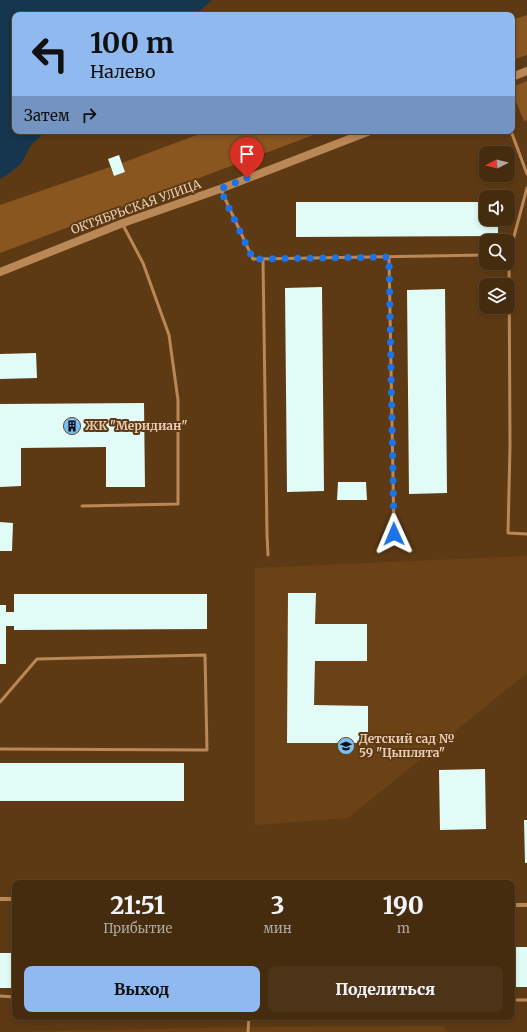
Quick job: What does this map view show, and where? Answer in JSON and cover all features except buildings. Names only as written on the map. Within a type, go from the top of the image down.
[{"type":"main road","points":[[515,76],[527,71]]},
{"type":"main road","name":"ОКТЯБРЬСКАЯ УЛИЦА","points":[[0,272],[123,223],[220,189],[362,134]]},
{"type":"street","points":[[0,899],[12,899]]},
{"type":"street","points":[[515,905],[527,905]]},
{"type":"lane","points":[[513,134],[527,174]]},
{"type":"lane","points":[[515,234],[527,188]]},
{"type":"lane","points":[[220,189],[253,259],[479,255]]},
{"type":"lane","points":[[82,506],[178,504],[178,400],[169,335],[143,263],[123,223]]},
{"type":"lane","points":[[389,257],[394,534]]},
{"type":"lane","points":[[263,259],[266,518],[268,555]]},
{"type":"lane","points":[[509,270],[510,446],[508,533],[527,534]]},
{"type":"lane","points":[[0,702],[37,659],[205,655],[207,750],[0,750]]},
{"type":"lane","points":[[0,996],[12,997]]},
{"type":"lane","points":[[515,1000],[527,1000]]},
{"type":"lane","points":[[248,1032],[249,1020]]},
{"type":"shaded area","points":[[527,15],[527,55],[515,59],[515,19]]},
{"type":"shaded area","points":[[527,81],[527,120],[524,121],[515,99],[515,86]]},
{"type":"shaded area","points":[[199,134],[316,134],[0,253],[0,205],[110,167],[114,176],[125,172],[122,163]]},
{"type":"shaded area","name":"Детский сад № 59 \"Цыплята\"","points":[[527,556],[527,673],[348,818],[255,825],[255,568]]},
{"type":"shaded area","points":[[445,1026],[445,1032],[14,1032],[249,1027]]},
{"type":"water","points":[[0,0],[212,0],[198,12],[12,12],[12,134],[42,134],[31,145],[21,164],[0,179]]},
{"type":"place","name":"ЖК \"Меридиан\"","points":[[72,426]]},
{"type":"place","name":"Детский сад № 59 \"Цыплята\"","points":[[346,746]]},
{"type":"route","points":[[247,178],[220,189],[253,259],[389,257],[394,534]]}]
